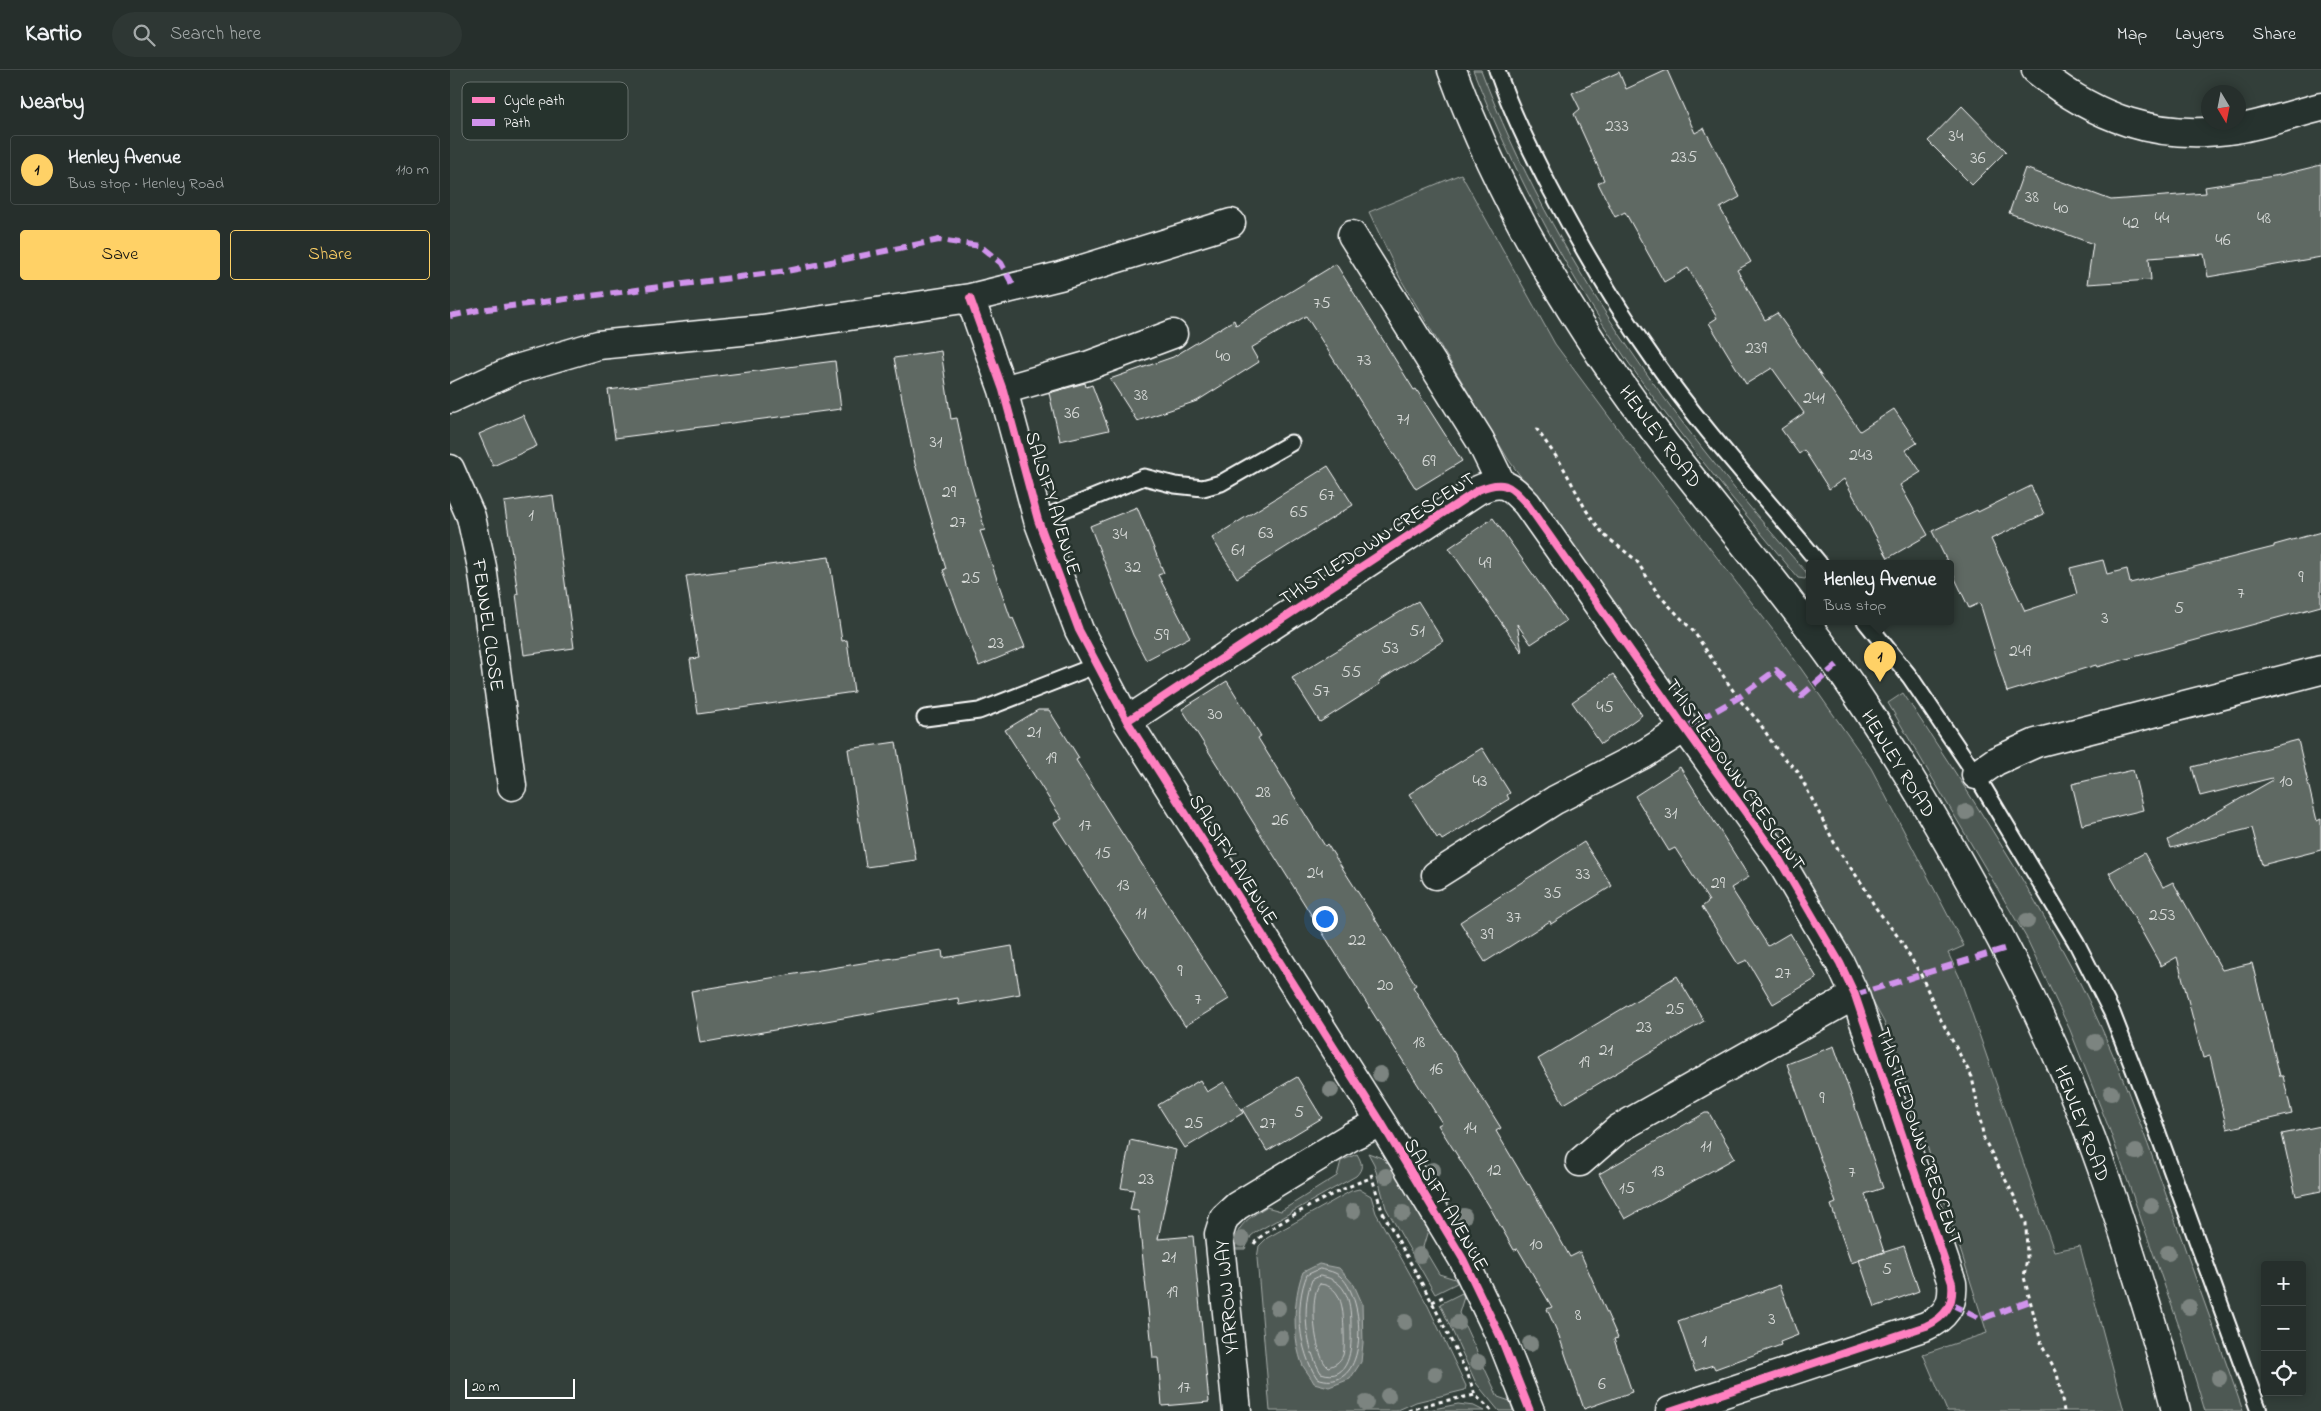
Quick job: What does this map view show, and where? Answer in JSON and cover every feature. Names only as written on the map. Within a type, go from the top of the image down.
[{"type":"street","name":"HENLEY ROAD","points":[[1452,70],[1497,177],[1522,228],[1552,279],[1610,368],[1651,426],[1805,612]]},
{"type":"street","points":[[2036,70],[2061,90],[2099,112],[2144,127],[2191,133],[2238,128],[2321,107]]},
{"type":"street","points":[[450,399],[513,370],[598,345],[762,329],[970,298],[1060,276],[1232,224]]},
{"type":"street","name":"THISTLEDOWN CRESCENT","points":[[1352,235],[1480,440],[1502,483]]},
{"type":"street","name":"SALSIFY AVENUE","points":[[970,298],[1004,390],[1038,520],[1079,630],[1127,721],[1381,1122],[1475,1284],[1501,1338],[1530,1411]]},
{"type":"street","points":[[1004,390],[1087,366],[1173,334]]},
{"type":"street","name":"FENNEL CLOSE","points":[[450,469],[471,517],[482,567],[512,786]]},
{"type":"street","name":"THISTLEDOWN CRESCENT","points":[[1127,721],[1478,490],[1491,484],[1502,483],[1511,487],[1528,504],[1779,858],[1840,963],[1855,995],[1951,1275],[1953,1291],[1951,1304],[1942,1317],[1926,1326],[1670,1411]]},
{"type":"street","name":"HENLEY ROAD","points":[[1813,625],[1937,823],[2024,981],[2091,1138],[2132,1257],[2176,1411]]},
{"type":"street","points":[[1976,775],[1996,761],[2036,743],[2321,670]]},
{"type":"street","name":"THISTLEDOWN CRESCENT","points":[[1436,875],[1555,800],[1644,754],[1685,728]]},
{"type":"street","points":[[1580,1162],[1618,1129],[1855,995]]},
{"type":"street","name":"YARROW WAY","points":[[1237,1411],[1219,1234],[1224,1218],[1237,1206],[1352,1136],[1381,1122]]},
{"type":"lane","points":[[1497,70],[1529,147],[1580,244],[1612,298],[1654,360],[1690,407],[1817,560]]},
{"type":"lane","points":[[1038,520],[1144,477],[1175,485],[1203,488],[1221,483],[1291,443]]},
{"type":"lane","points":[[1868,625],[1910,678],[1976,775],[2076,942],[2112,1014],[2147,1103],[2259,1411]]},
{"type":"lane","points":[[925,718],[979,711],[1097,665]]},
{"type":"path","points":[[1352,1136],[1367,1160],[1382,1211],[1436,1310],[1464,1367],[1475,1395],[1492,1411]]},
{"type":"path","points":[[1252,1250],[1258,1238],[1267,1231],[1347,1186],[1372,1178]]},
{"type":"path","points":[[1408,1411],[1432,1403],[1475,1395]]},
{"type":"shaded area","points":[[1473,70],[1481,70],[1510,140],[1543,207],[1580,272],[1620,335],[1708,456],[1805,571],[1805,579],[1798,578],[1718,480],[1659,405],[1615,343],[1591,306],[1548,230],[1527,191]]},
{"type":"shaded area","points":[[1461,174],[1555,344],[1627,441],[1783,643],[1871,768],[1964,946],[1948,953],[1959,976],[2054,1251],[2080,1246],[2124,1411],[1947,1411],[1923,1354],[1987,1333],[1919,1121],[1884,1022],[1813,894],[1710,738],[1508,459],[1400,278],[1369,212]]},
{"type":"shaded area","points":[[1903,693],[2014,866],[2089,1001],[2137,1115],[2243,1411],[2205,1411],[2181,1332],[2110,1131],[2070,1030],[2026,937],[1888,703]]},
{"type":"shaded area","points":[[1368,1153],[1382,1158],[1391,1167],[1428,1230],[1423,1247],[1439,1274],[1455,1279],[1457,1283],[1435,1294],[1386,1208],[1374,1164]]},
{"type":"shaded area","points":[[1357,1154],[1361,1165],[1356,1176],[1256,1232],[1251,1236],[1245,1249],[1235,1249],[1237,1234],[1248,1219],[1266,1207],[1281,1211],[1337,1176],[1341,1161]]},
{"type":"shaded area","points":[[1359,1189],[1371,1196],[1376,1213],[1428,1306],[1466,1386],[1465,1390],[1416,1402],[1396,1411],[1270,1411],[1257,1258],[1259,1246],[1267,1238],[1351,1191]]},
{"type":"shaded area","points":[[1462,1293],[1464,1297],[1459,1313],[1498,1397],[1510,1401],[1513,1411],[1499,1411],[1476,1383],[1440,1304]]},
{"type":"shaded area","points":[[1458,1404],[1474,1406],[1484,1411],[1424,1411]]},
{"type":"water","points":[[1319,1264],[1339,1268],[1354,1285],[1362,1303],[1363,1343],[1361,1362],[1350,1379],[1329,1387],[1314,1383],[1303,1366],[1297,1344],[1295,1319],[1300,1282],[1303,1272]]},
{"type":"building","points":[[1667,70],[1695,133],[1704,128],[1740,197],[1720,208],[1751,262],[1737,270],[1765,320],[1777,313],[1860,431],[1894,409],[1917,443],[1906,450],[1921,472],[1900,485],[1928,535],[1888,558],[1844,479],[1829,489],[1804,450],[1799,454],[1781,429],[1804,413],[1772,368],[1746,384],[1709,323],[1717,318],[1688,268],[1664,282],[1625,212],[1615,217],[1598,183],[1604,180],[1574,114],[1580,109],[1572,93],[1619,72],[1626,89]]},
{"type":"building","points":[[1962,106],[2006,151],[1972,185],[1928,141]]},
{"type":"building","points":[[2321,165],[2321,257],[2208,277],[2204,254],[2149,258],[2151,280],[2087,284],[2093,244],[2009,213],[2025,168],[2111,200],[2206,193],[2205,187],[2280,175]]},
{"type":"building","points":[[1336,264],[1414,390],[1416,389],[1462,461],[1416,489],[1306,316],[1251,348],[1259,362],[1197,401],[1137,421],[1110,379],[1173,357],[1234,320],[1236,325]]},
{"type":"building","points":[[941,351],[951,419],[957,418],[967,467],[985,530],[980,531],[1011,619],[1013,618],[1025,647],[979,666],[943,570],[946,569],[915,464],[894,358]]},
{"type":"building","points":[[835,361],[841,409],[615,438],[608,390]]},
{"type":"building","points":[[1085,383],[1086,387],[1092,385],[1109,430],[1060,441],[1049,393]]},
{"type":"building","points":[[523,415],[537,446],[493,466],[479,434]]},
{"type":"building","points":[[1328,466],[1353,505],[1237,578],[1212,538]]},
{"type":"building","points":[[2031,486],[2044,514],[1991,539],[2025,611],[2077,594],[2070,568],[2103,560],[2107,574],[2127,569],[2130,583],[2274,547],[2274,545],[2321,532],[2321,606],[2097,667],[2096,665],[2007,692],[1980,603],[1969,608],[1954,576],[1954,560],[1946,560],[1932,531],[1977,510],[1978,512]]},
{"type":"building","points":[[553,495],[574,648],[524,655],[516,594],[518,594],[504,502]]},
{"type":"building","points":[[1137,507],[1164,573],[1158,575],[1190,637],[1146,660],[1133,635],[1090,526]]},
{"type":"building","points":[[1493,518],[1566,621],[1531,644],[1517,624],[1522,652],[1449,548]]},
{"type":"building","points":[[829,557],[842,641],[847,640],[854,692],[698,714],[690,659],[699,658],[686,576]]},
{"type":"building","points":[[1418,601],[1443,641],[1379,681],[1380,684],[1320,722],[1292,678]]},
{"type":"building","points":[[1613,674],[1642,715],[1601,744],[1572,702]]},
{"type":"building","points":[[1227,681],[1261,736],[1258,738],[1325,846],[1327,844],[1416,985],[1413,987],[1501,1128],[1496,1131],[1529,1184],[1570,1257],[1580,1252],[1618,1338],[1614,1339],[1632,1392],[1584,1409],[1559,1336],[1547,1309],[1552,1307],[1518,1249],[1514,1250],[1488,1204],[1438,1125],[1442,1123],[1182,709]]},
{"type":"building","points":[[1038,710],[1049,710],[1079,758],[1076,760],[1229,999],[1185,1026],[1054,823],[1062,819],[1005,730]]},
{"type":"building","points":[[2298,740],[2317,821],[2321,819],[2321,850],[2262,865],[2252,828],[2171,848],[2168,840],[2273,780],[2272,778],[2200,796],[2192,767]]},
{"type":"building","points":[[896,742],[916,860],[866,867],[848,749]]},
{"type":"building","points":[[1482,748],[1510,793],[1507,795],[1509,799],[1442,840],[1440,837],[1437,838],[1409,794]]},
{"type":"building","points":[[1680,767],[1749,877],[1731,888],[1768,946],[1790,933],[1817,978],[1773,1004],[1747,960],[1738,964],[1702,907],[1709,901],[1675,848],[1669,851],[1635,796]]},
{"type":"building","points":[[2133,770],[2143,810],[2082,825],[2072,784]]},
{"type":"building","points":[[1584,842],[1612,886],[1551,924],[1550,921],[1485,962],[1460,922]]},
{"type":"building","points":[[2144,853],[2163,887],[2173,882],[2222,970],[2252,963],[2280,1076],[2283,1076],[2292,1114],[2227,1129],[2210,1056],[2203,1058],[2177,957],[2161,966],[2109,873]]},
{"type":"building","points":[[1012,946],[1020,994],[959,1005],[958,998],[700,1043],[691,991],[942,950],[943,958]]},
{"type":"building","points":[[1677,976],[1704,1021],[1564,1104],[1538,1059]]},
{"type":"building","points":[[1834,1046],[1883,1188],[1865,1194],[1884,1252],[1851,1263],[1831,1205],[1836,1203],[1787,1064]]},
{"type":"building","points":[[1297,1077],[1322,1118],[1267,1151],[1242,1109]]},
{"type":"building","points":[[1200,1080],[1207,1092],[1224,1082],[1243,1113],[1185,1148],[1158,1105]]},
{"type":"building","points":[[1705,1113],[1709,1113],[1735,1158],[1625,1219],[1599,1174]]},
{"type":"building","points":[[2321,1126],[2321,1191],[2296,1196],[2282,1134]]},
{"type":"building","points":[[1130,1140],[1176,1150],[1158,1239],[1193,1236],[1209,1402],[1162,1406],[1158,1358],[1153,1358],[1138,1211],[1130,1210],[1134,1190],[1121,1188]]},
{"type":"building","points":[[1904,1246],[1919,1291],[1875,1307],[1859,1260]]},
{"type":"building","points":[[1780,1285],[1798,1335],[1780,1342],[1781,1345],[1715,1369],[1713,1365],[1695,1371],[1678,1321]]},
{"type":"marked path","points":[[450,316],[479,310],[787,271],[939,240],[980,246],[1001,263],[1014,287]]},
{"type":"marked path","points":[[1685,728],[1738,698],[1776,670],[1801,696],[1837,665]]},
{"type":"marked path","points":[[1855,995],[2007,948]]},
{"type":"marked path","points":[[1951,1304],[1981,1319],[2030,1301]]},
{"type":"cycle path","points":[[970,298],[1003,390],[1038,520],[1079,630],[1127,721],[1381,1122],[1463,1259],[1501,1338],[1530,1411]]},
{"type":"cycle path","points":[[1127,721],[1478,490],[1494,485],[1506,486],[1527,504],[1779,859],[1840,963],[1855,995],[1952,1283],[1952,1297],[1944,1314],[1926,1326],[1670,1411]]},
{"type":"place","name":"Henley Avenue","points":[[1880,682]]}]
